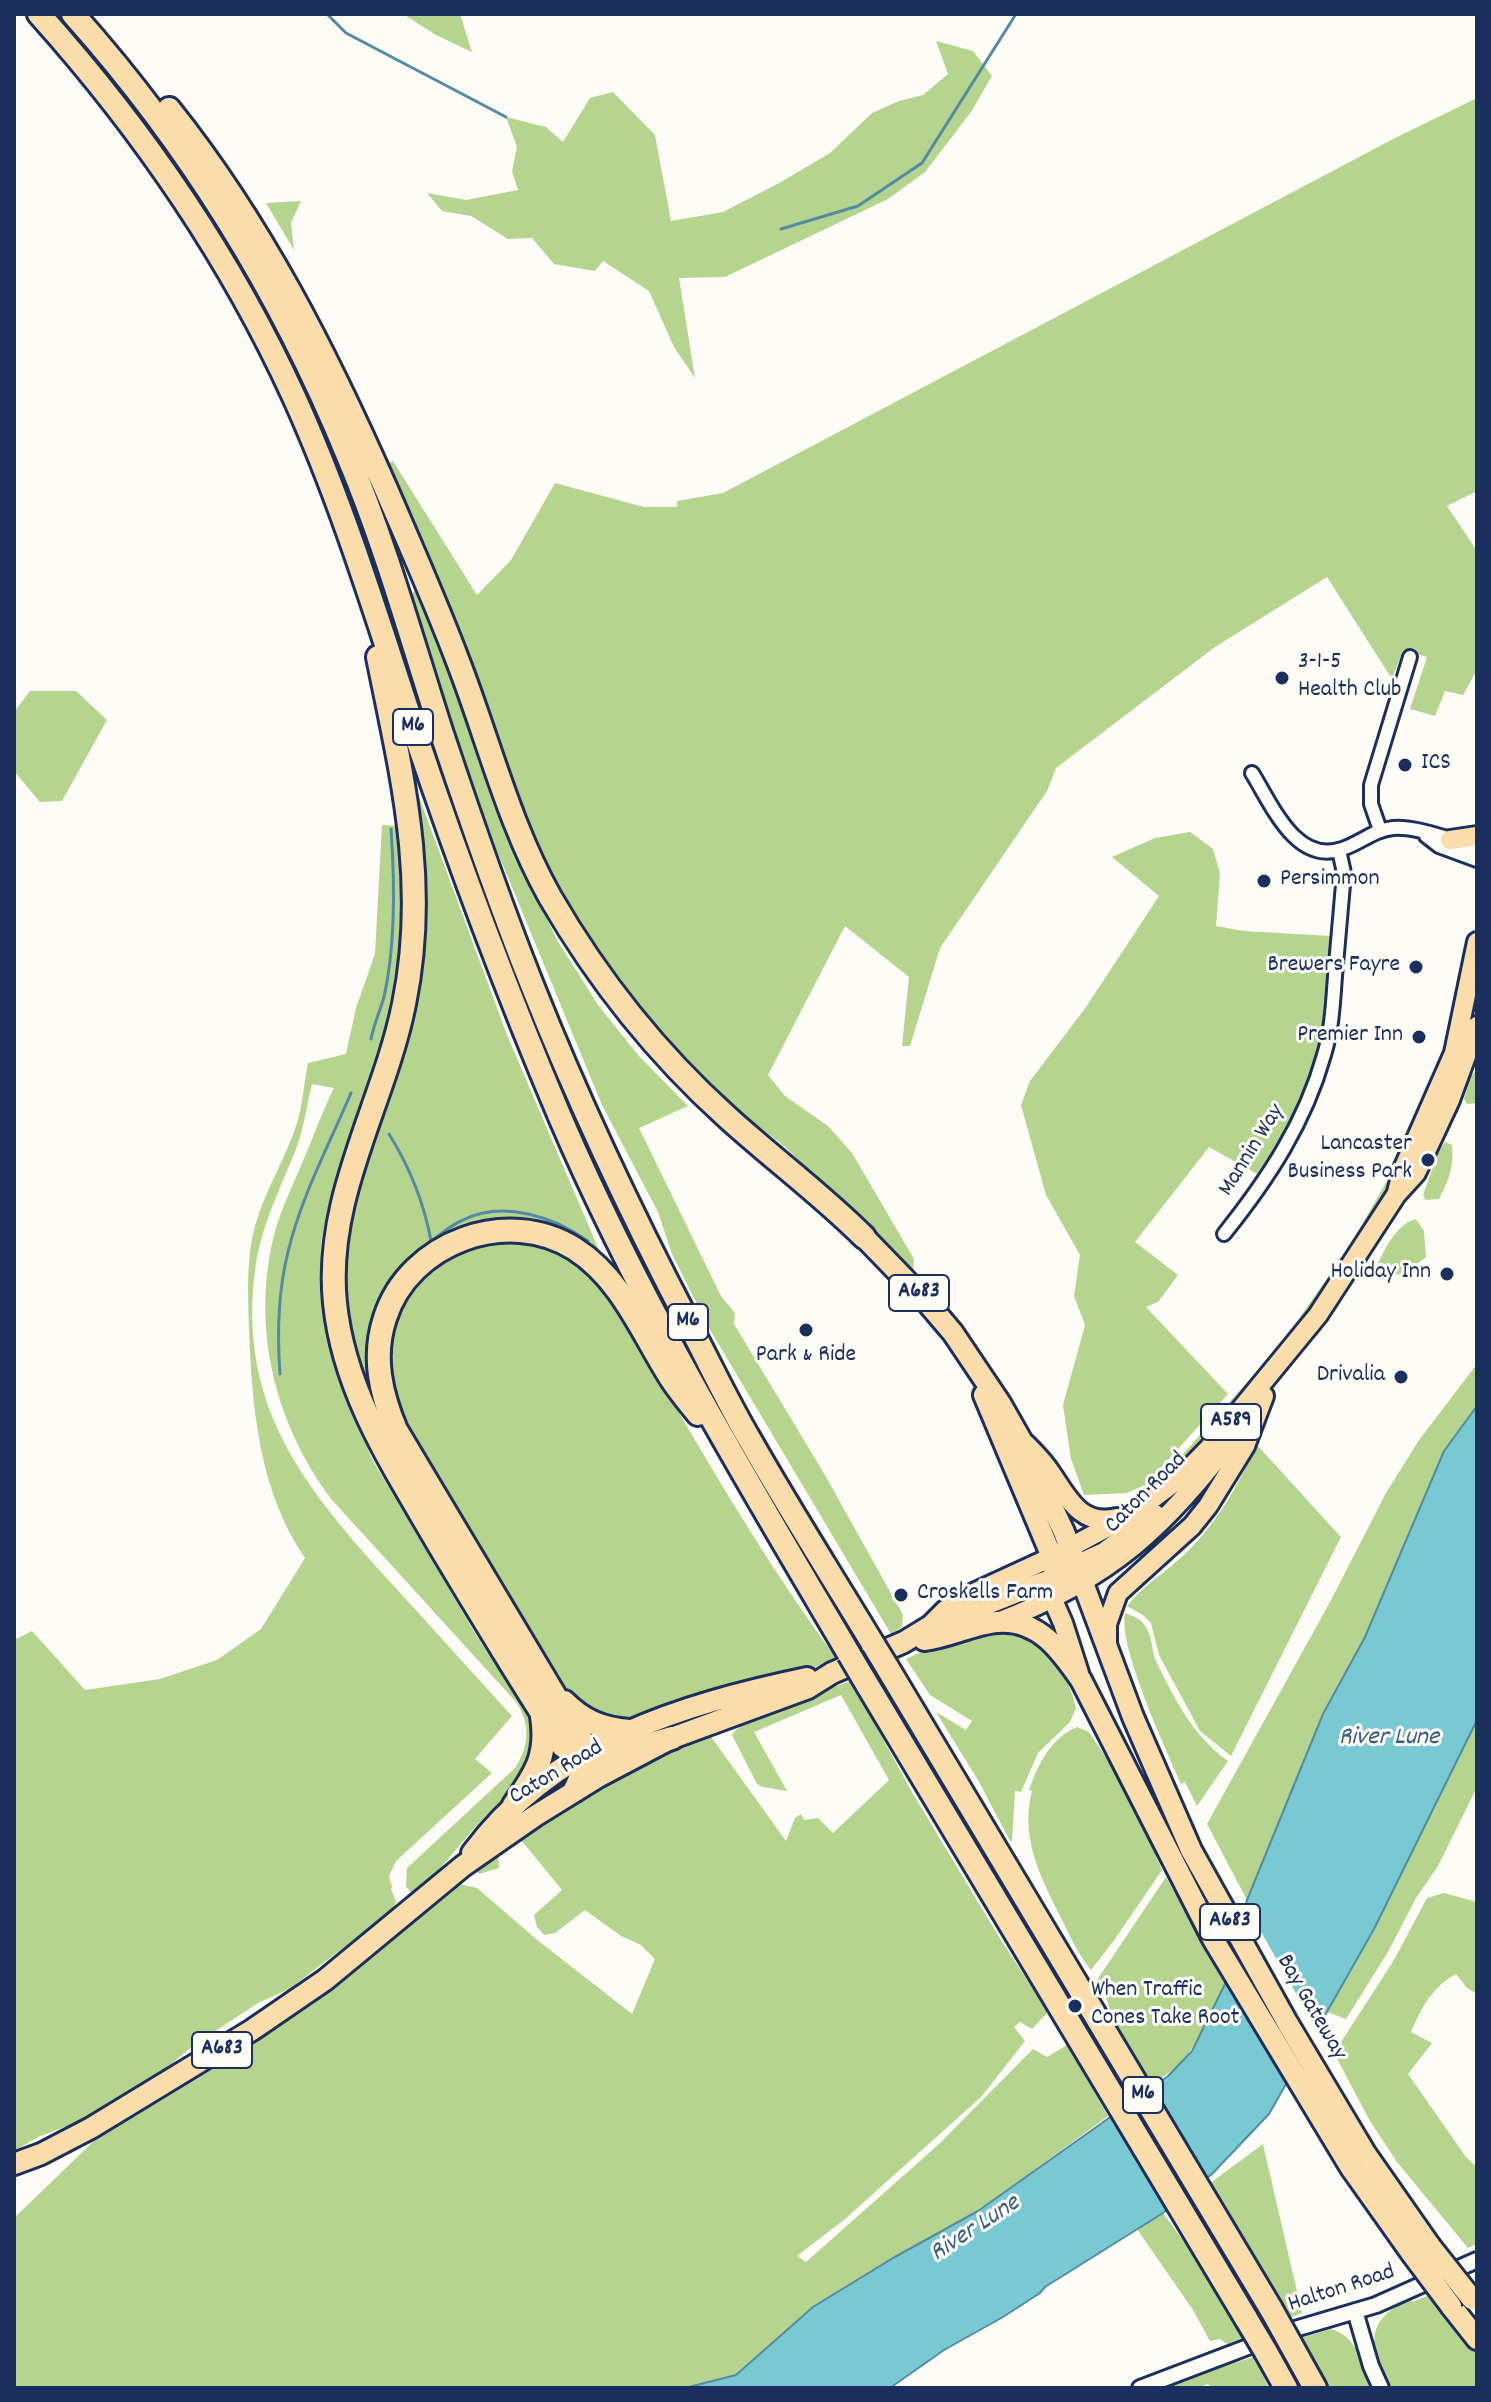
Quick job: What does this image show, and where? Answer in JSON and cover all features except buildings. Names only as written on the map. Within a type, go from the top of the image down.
[{"type":"highway","name":"M6","points":[[39,14],[109,95],[198,221],[235,282],[293,394],[356,554],[418,742],[489,940],[561,1118],[659,1322],[740,1469],[1286,2388]]},
{"type":"highway","name":"M6","points":[[73,14],[174,139],[215,200],[258,270],[323,396],[350,461],[398,596],[477,839],[561,1053],[633,1217],[748,1437],[1224,2230],[1315,2388]]},
{"type":"highway","points":[[94,14],[188,132],[234,199],[277,267],[338,382],[460,665],[514,822],[549,894],[586,956],[626,1012],[668,1059],[727,1117],[864,1237]]},
{"type":"highway","points":[[356,554],[408,801],[415,891],[412,947],[404,1004],[386,1073],[340,1213],[334,1254],[334,1300],[343,1354],[382,1446],[584,1756],[599,1760],[672,1738]]},
{"type":"highway","points":[[629,1731],[588,1722],[548,1702],[396,1430],[387,1408],[380,1388],[380,1337],[390,1305],[411,1273],[460,1239],[490,1232],[537,1233],[574,1248],[605,1274],[673,1383],[740,1469]]},
{"type":"highway","name":"A683","points":[[864,1237],[925,1300],[968,1354],[1021,1440],[1059,1573]]},
{"type":"highway","name":"A683","points":[[968,1354],[1059,1573]]},
{"type":"highway","name":"Caton Road","points":[[463,1866],[575,1790],[672,1738],[780,1700],[832,1673],[904,1642],[927,1628],[1059,1573]]},
{"type":"highway","name":"Bay Gateway","points":[[1059,1573],[1107,1647],[1133,1717],[1191,1850],[1228,1918],[1304,2051],[1428,2247],[1451,2306],[1477,2339]]},
{"type":"highway","name":"Caton Road","points":[[904,1642],[934,1639],[998,1622],[1031,1628],[1060,1649],[1081,1680]]},
{"type":"highway","name":"Caton Road","points":[[463,1866],[491,1828],[514,1805],[584,1756],[629,1731],[703,1702],[832,1673]]},
{"type":"highway","name":"Bay Gateway","points":[[1081,1680],[1213,1939],[1351,2168],[1475,2295]]},
{"type":"highway","points":[[514,1805],[541,1763],[548,1702]]},
{"type":"highway","points":[[575,1790],[584,1756]]},
{"type":"highway","name":"A683","points":[[14,2164],[60,2145],[190,2069],[293,2003],[463,1866]]},
{"type":"main road","points":[[1450,840],[1477,836]]},
{"type":"main road","name":"Caton Road","points":[[998,1622],[1179,1479],[1289,1352],[1354,1263],[1396,1195],[1403,1169],[1444,1080],[1469,1036],[1477,942]]},
{"type":"main road","name":"Caton Road","points":[[1059,1573],[1153,1532],[1191,1492],[1264,1396],[1289,1352]]},
{"type":"main road","points":[[1107,1647],[1107,1624],[1118,1593],[1183,1534],[1208,1506],[1245,1446],[1264,1396]]},
{"type":"main road","points":[[1021,1440],[1049,1470],[1075,1509],[1085,1516],[1109,1520],[1132,1514]]},
{"type":"main road","name":"A683","points":[[1059,1573],[1066,1631],[1081,1680]]},
{"type":"street","points":[[1380,830],[1371,804],[1371,785],[1410,657]]},
{"type":"street","points":[[1252,773],[1279,818],[1299,842],[1320,853],[1339,850],[1380,830],[1399,828],[1477,847]]},
{"type":"street","points":[[1423,833],[1439,846],[1477,860]]},
{"type":"street","name":"Mannin Way","points":[[1224,1234],[1288,1145],[1325,1053],[1332,1017],[1344,873],[1339,850]]},
{"type":"street","name":"Halton Road","points":[[1140,2388],[1218,2356],[1397,2297],[1477,2260]]},
{"type":"street","points":[[1355,2311],[1371,2366],[1381,2388]]},
{"type":"green space","points":[[403,14],[460,14],[472,52],[436,35]]},
{"type":"green space","points":[[936,41],[973,51],[992,76],[971,112],[925,172],[888,199],[725,277],[679,278],[695,378],[674,347],[649,291],[603,261],[595,271],[554,264],[532,238],[508,239],[471,216],[442,211],[427,193],[466,200],[518,190],[512,171],[517,147],[506,117],[546,127],[563,142],[590,98],[613,92],[655,135],[671,221],[723,212],[830,153],[872,113],[923,95],[948,74]]},
{"type":"green space","points":[[1477,98],[1477,491],[1447,506],[1477,551],[1477,670],[1463,695],[1445,691],[1435,716],[1410,709],[1427,657],[1403,650],[1392,679],[1327,577],[1215,647],[1056,768],[1047,791],[940,948],[910,1046],[902,1046],[909,977],[845,926],[768,1075],[785,1096],[828,1126],[852,1153],[914,1259],[913,1273],[784,1146],[728,1103],[675,1051],[626,995],[596,953],[555,883],[526,823],[431,564],[382,465],[393,461],[477,595],[511,560],[555,483],[644,507],[677,507],[677,501],[723,493],[1395,138]]},
{"type":"green space","points":[[301,201],[291,223],[294,250],[266,203]]},
{"type":"green space","points":[[415,589],[433,629],[495,808],[557,940],[598,1005],[638,1055],[688,1106],[639,1128],[721,1296],[735,1313],[734,1324],[825,1475],[903,1615],[902,1627],[891,1634],[709,1328],[672,1254],[658,1212],[602,1105],[495,846],[412,595]]},
{"type":"green space","points":[[30,691],[76,691],[107,720],[62,801],[40,802],[14,771],[14,712]]},
{"type":"green space","points":[[411,775],[507,1035],[605,1264],[489,1225],[384,1304],[391,1448],[350,1346],[342,1286],[349,1215],[402,1045]]},
{"type":"green space","points":[[382,825],[397,826],[402,912],[399,955],[382,1044],[330,1198],[321,1243],[320,1289],[326,1331],[337,1373],[372,1459],[476,1635],[511,1688],[525,1698],[535,1715],[533,1762],[511,1792],[476,1826],[419,1891],[412,1894],[406,1886],[407,1868],[515,1768],[523,1752],[526,1727],[516,1702],[332,1500],[312,1471],[283,1408],[267,1340],[265,1305],[268,1270],[280,1215],[334,1088],[312,1084],[299,1141],[268,1219],[256,1263],[252,1314],[256,1359],[267,1401],[283,1440],[331,1513],[512,1716],[475,1759],[492,1773],[396,1861],[389,1876],[396,1902],[393,1910],[289,1989],[258,2003],[194,2045],[157,2076],[75,2123],[38,2137],[14,2151],[14,1640],[32,1631],[85,1690],[160,1679],[217,1660],[261,1629],[305,1558],[277,1505],[261,1448],[250,1359],[250,1251],[259,1213],[297,1123],[308,1063],[346,1054],[356,1008],[375,954]]},
{"type":"green space","points":[[1190,832],[1213,849],[1220,873],[1216,926],[1244,931],[1331,936],[1325,1018],[1319,1054],[1280,1143],[1257,1174],[1209,1147],[1135,1242],[1178,1275],[1158,1302],[1146,1307],[1228,1394],[1145,1485],[1127,1493],[1084,1495],[1071,1459],[1063,1405],[1085,1325],[1074,1296],[1080,1255],[1046,1195],[1021,1105],[1030,1081],[1086,1007],[1159,896],[1112,857],[1155,838]]},
{"type":"green space","points":[[1477,1069],[1477,1103],[1467,1104],[1464,1099],[1471,1076]]},
{"type":"green space","points":[[1445,1142],[1452,1145],[1448,1179],[1439,1199],[1426,1200],[1423,1195]]},
{"type":"green space","points":[[1400,1158],[1403,1159],[1383,1200],[1311,1310],[1180,1470],[1152,1489],[1281,1344],[1348,1249]]},
{"type":"green space","points":[[1416,1219],[1424,1231],[1426,1257],[1405,1273],[1377,1278],[1374,1271],[1391,1240],[1402,1227]]},
{"type":"green space","points":[[503,1241],[526,1243],[568,1257],[587,1271],[613,1301],[756,1540],[836,1658],[813,1668],[709,1692],[636,1719],[617,1721],[575,1708],[539,1652],[425,1452],[406,1430],[397,1411],[386,1353],[391,1329],[409,1294],[438,1264],[459,1250]]},
{"type":"green space","points":[[1477,1364],[1477,1406],[1444,1451],[1365,1637],[1323,1714],[1247,1900],[1207,1824],[1330,1602],[1386,1493],[1419,1440]]},
{"type":"green space","points":[[1257,1445],[1341,1537],[1231,1756],[1200,1731],[1159,1655],[1151,1623],[1127,1606],[1188,1551],[1210,1526],[1235,1488]]},
{"type":"green space","points":[[1125,1613],[1143,1623],[1156,1661],[1178,1703],[1195,1729],[1228,1761],[1197,1806],[1185,1782],[1181,1784],[1145,1698],[1129,1649]]},
{"type":"green space","points":[[1008,1632],[1032,1636],[1046,1646],[1062,1671],[1076,1708],[1070,1722],[1038,1753],[1021,1792],[1015,1791],[1012,1841],[936,1712],[966,1730],[972,1721],[930,1695],[906,1659],[925,1650]]},
{"type":"green space","points":[[851,1681],[913,1794],[1048,2012],[1032,2029],[1020,2022],[1014,2027],[1025,2041],[981,2097],[845,2219],[797,2256],[806,2262],[938,2145],[1033,2049],[1047,2057],[1067,2045],[1108,2116],[978,2211],[813,2307],[736,2375],[685,2388],[14,2388],[14,2218],[94,2141],[233,2057],[313,2004],[459,1884],[477,1888],[632,2014],[655,1959],[641,1945],[621,1936],[585,1910],[555,1933],[544,1935],[537,1927],[534,1915],[562,1890],[521,1840],[498,1851],[499,1868],[479,1874],[474,1868],[547,1815],[652,1756],[709,1734],[786,1841],[795,1818],[801,1814],[804,1820],[818,1818],[833,1833],[889,1780],[841,1695],[754,1732],[787,1791],[757,1784],[732,1735],[741,1726],[769,1710]]},
{"type":"green space","points":[[1477,1720],[1477,1787],[1438,1866],[1346,2019],[1327,2012],[1374,1929]]},
{"type":"green space","points":[[1077,1727],[1089,1732],[1127,1789],[1145,1821],[1143,1826],[1162,1870],[1091,1970],[1074,1944],[1046,1886],[1034,1856],[1028,1824],[1032,1791],[1029,1790],[1037,1771],[1053,1745]]},
{"type":"green space","points":[[1166,1877],[1225,1984],[1188,2054],[1165,2076],[1150,2084],[1115,2026],[1097,1980]]},
{"type":"green space","points":[[1444,1893],[1477,1902],[1477,1994],[1467,1988],[1456,1974],[1434,1991],[1411,2032],[1432,2043],[1408,2074],[1466,2157],[1477,2167],[1477,2244],[1468,2248],[1397,2162],[1370,2121],[1334,2053],[1394,1960],[1427,1898]]},
{"type":"green space","points":[[1263,2144],[1302,2313],[1289,2318],[1209,2184]]},
{"type":"green space","points":[[1163,2213],[1190,2250],[1243,2338],[1227,2344],[1220,2339],[1210,2341],[1193,2310],[1137,2229]]},
{"type":"green space","points":[[1432,2294],[1477,2353],[1477,2388],[1388,2388],[1375,2347],[1378,2326],[1395,2307],[1410,2299],[1412,2302]]},
{"type":"green space","points":[[1331,2329],[1353,2345],[1374,2388],[1328,2388],[1301,2338]]},
{"type":"green space","points":[[1254,2357],[1269,2388],[1214,2388],[1207,2384],[1200,2388],[1158,2388],[1182,2378]]},
{"type":"water","name":"River Lune","points":[[1477,1406],[1477,1720],[1374,1929],[1269,2114],[1212,2174],[1163,2213],[1003,2317],[944,2350],[890,2388],[685,2388],[736,2375],[813,2307],[978,2211],[1168,2076],[1192,2051],[1225,1984],[1247,1900],[1323,1714],[1365,1637],[1444,1451]]},
{"type":"pier","points":[[1243,1900],[1319,2034],[1288,2088],[1223,1976]]},
{"type":"waterway","points":[[327,14],[346,33],[506,117]]},
{"type":"waterway","points":[[781,229],[858,206],[922,163],[1016,14]]},
{"type":"waterway","points":[[371,1039],[384,997],[391,956],[394,892],[391,829]]},
{"type":"waterway","points":[[280,1374],[279,1313],[288,1252],[308,1191],[351,1093]]},
{"type":"waterway","points":[[389,1134],[415,1185],[431,1241],[463,1220],[495,1211],[544,1219],[588,1241]]},
{"type":"place","name":"3-1-5 Health Club","points":[[1282,678]]},
{"type":"place","name":"ICS","points":[[1405,765]]},
{"type":"place","name":"Persimmon","points":[[1264,881]]},
{"type":"place","name":"Brewers Fayre","points":[[1416,967]]},
{"type":"place","name":"Premier Inn","points":[[1419,1037]]},
{"type":"place","name":"Lancaster Business Park","points":[[1428,1160]]},
{"type":"place","name":"Holiday Inn","points":[[1447,1274]]},
{"type":"place","name":"Park & Ride","points":[[806,1330]]},
{"type":"place","name":"Drivalia","points":[[1401,1377]]},
{"type":"place","name":"Croskells Farm","points":[[901,1595]]},
{"type":"place","name":"When Traffic Cones Take Root","points":[[1075,2006]]}]
